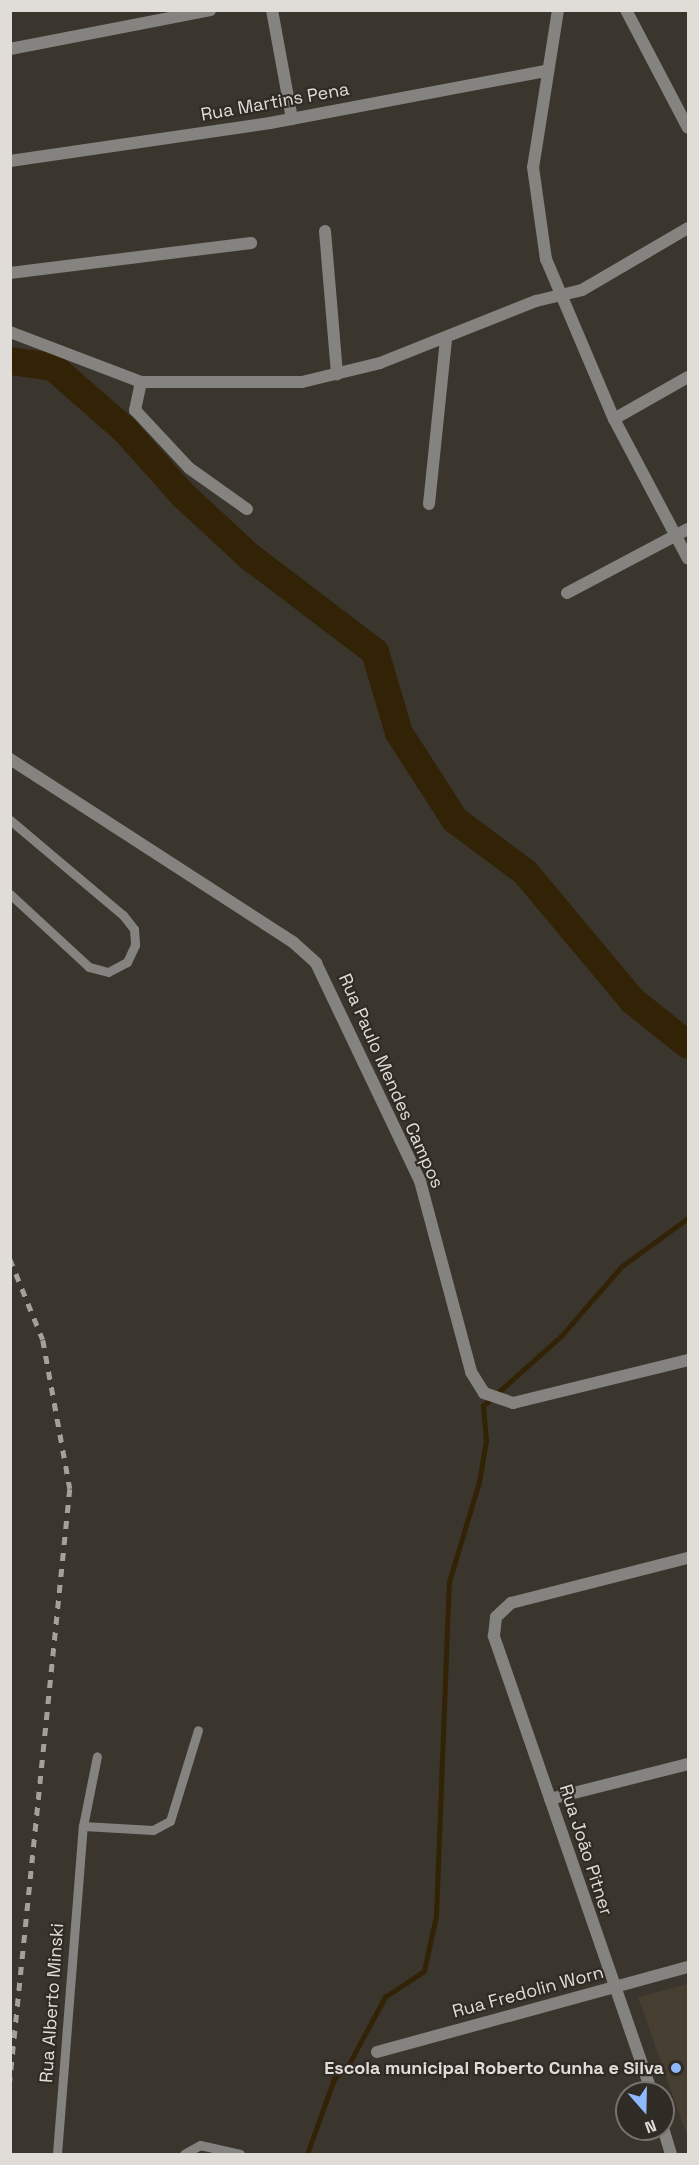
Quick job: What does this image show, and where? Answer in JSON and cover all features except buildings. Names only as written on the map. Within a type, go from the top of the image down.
[{"type":"street","points":[[10,49],[210,10]]},
{"type":"street","points":[[272,10],[292,119]]},
{"type":"street","points":[[558,10],[545,71],[533,167],[540,232],[560,293],[614,419],[688,559]]},
{"type":"street","points":[[626,10],[688,128]]},
{"type":"street","name":"Rua Martins Pena","points":[[10,161],[292,119],[545,71]]},
{"type":"street","points":[[10,332],[141,382],[269,384],[337,375],[446,340],[560,293],[582,290],[688,228]]},
{"type":"street","points":[[326,231],[337,375]]},
{"type":"street","points":[[10,273],[251,243]]},
{"type":"street","points":[[429,504],[446,340]]},
{"type":"street","points":[[614,419],[688,377]]},
{"type":"street","points":[[141,382],[135,410],[189,468],[247,509]]},
{"type":"street","points":[[567,592],[688,529]]},
{"type":"street","name":"Rua Paulo Mendes Campos","points":[[10,759],[294,943],[316,963],[420,1181],[471,1372],[484,1393],[498,1401],[531,1399],[688,1360]]},
{"type":"street","name":"Rua João Pitner","points":[[648,2081],[613,1988],[494,1636],[496,1617],[511,1603],[688,1558]]},
{"type":"street","points":[[550,1799],[688,1764]]},
{"type":"street","name":"Rua Fredolin Worn","points":[[377,2052],[688,1967]]},
{"type":"lane","points":[[10,820],[123,915],[134,929],[135,945],[127,962],[108,972],[89,967],[10,894]]},
{"type":"lane","points":[[82,1826],[153,1830],[170,1821],[198,1730]]},
{"type":"lane","name":"Rua Alberto Minski","points":[[57,2154],[79,1854],[82,1826],[97,1756]]},
{"type":"lane","points":[[184,2154],[200,2145],[240,2154]]},
{"type":"shaded area","name":"Escola municipal Roberto Cunha e Silva","points":[[688,1984],[688,2139],[675,2102],[675,2081],[668,2081],[638,1997]]},
{"type":"waterway","points":[[10,361],[53,367],[126,431],[183,495],[250,557],[375,652],[399,733],[455,820],[525,872],[633,1001],[688,1045]]},
{"type":"waterway","points":[[307,2154],[334,2079],[349,2064],[385,1997],[424,1971],[436,1916],[449,1582],[479,1482],[486,1441],[483,1406],[562,1335],[622,1266],[688,1218]]},
{"type":"railway","points":[[10,1259],[43,1340],[70,1489],[10,2081]]},
{"type":"place","name":"Escola municipal Roberto Cunha e Silva","points":[[676,2068]]}]
